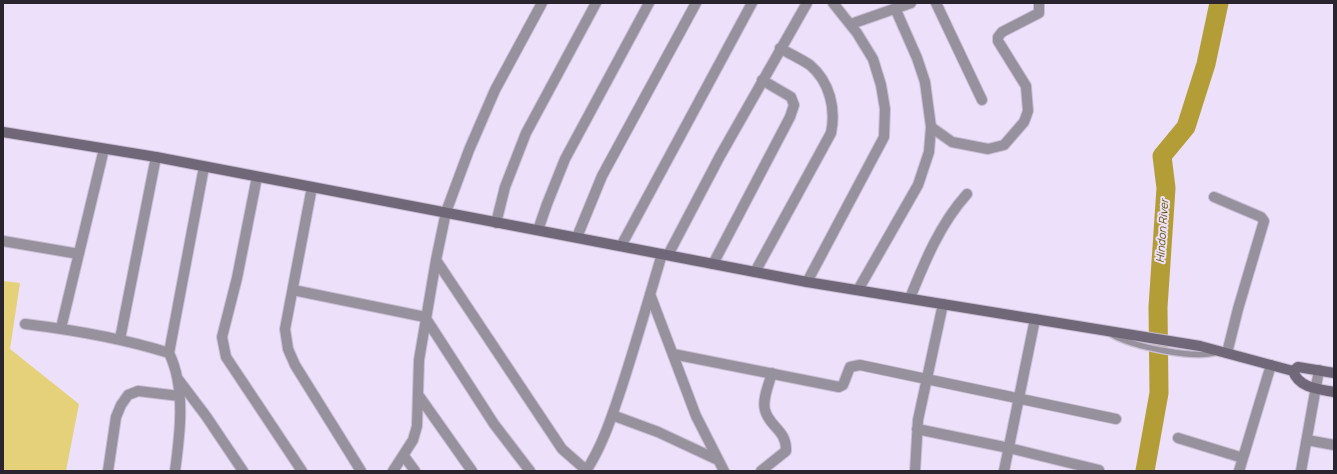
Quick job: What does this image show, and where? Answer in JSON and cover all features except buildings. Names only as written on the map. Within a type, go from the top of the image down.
[{"type":"street","points":[[393,471],[413,440],[417,426],[419,360],[436,260],[446,212],[469,150],[495,90],[542,3]]},
{"type":"street","points":[[496,223],[505,187],[526,133],[596,3]]},
{"type":"street","points":[[538,230],[565,158],[649,3]]},
{"type":"street","points":[[577,237],[602,176],[696,3]]},
{"type":"street","points":[[621,246],[752,3]]},
{"type":"street","points":[[436,260],[562,449],[586,471],[593,461],[612,415],[650,294],[665,254],[780,48],[807,3]]},
{"type":"street","points":[[807,282],[884,137],[885,109],[881,85],[873,59],[851,24],[833,3]]},
{"type":"street","points":[[851,24],[911,3]]},
{"type":"street","points":[[936,3],[982,100]]},
{"type":"street","points":[[931,127],[952,142],[964,146],[988,149],[1004,145],[1024,122],[1028,111],[1028,102],[1023,79],[998,41],[998,37],[1002,32],[1039,13],[1039,3]]},
{"type":"street","points":[[858,290],[918,185],[929,152],[931,127],[925,82],[917,58],[895,8]]},
{"type":"street","points":[[755,272],[831,133],[834,120],[833,104],[818,73],[810,65],[780,48]]},
{"type":"street","points":[[713,264],[790,117],[794,105],[791,97],[762,80]]},
{"type":"street","points":[[3,132],[156,157],[807,282],[1200,346],[1292,371],[1298,367],[1334,373]]},
{"type":"street","points":[[61,328],[104,149]]},
{"type":"street","points":[[120,339],[156,157]]},
{"type":"street","points":[[175,471],[179,441],[180,396],[177,378],[169,353],[204,167]]},
{"type":"street","points":[[257,177],[237,278],[222,337],[223,347],[226,357],[302,471]]},
{"type":"street","points":[[312,187],[285,329],[288,349],[295,365],[361,471]]},
{"type":"street","points":[[910,298],[936,238],[949,217],[967,194]]},
{"type":"street","points":[[1214,197],[1261,217],[1264,221],[1235,322],[1223,352]]},
{"type":"street","points":[[3,242],[79,254]]},
{"type":"street","points":[[293,290],[426,317],[494,424],[530,471]]},
{"type":"street","points":[[650,294],[696,416],[724,471]]},
{"type":"street","points":[[915,471],[917,429],[943,304]]},
{"type":"street","points":[[1004,471],[1035,319]]},
{"type":"street","points":[[25,324],[61,328],[120,339],[169,353]]},
{"type":"street","points":[[673,354],[839,387],[843,385],[850,367],[860,365],[1116,419]]},
{"type":"street","points":[[1239,471],[1271,365]]},
{"type":"street","points":[[1301,471],[1319,370]]},
{"type":"street","points":[[1292,371],[1295,378],[1301,383],[1334,392]]},
{"type":"street","points":[[761,471],[786,451],[784,437],[767,417],[764,409],[764,401],[772,373]]},
{"type":"street","points":[[177,378],[206,416],[243,471]]},
{"type":"street","points":[[108,471],[116,416],[128,395],[138,391],[180,396]]},
{"type":"street","points":[[419,396],[472,471]]},
{"type":"street","points":[[612,415],[658,432],[718,460]]},
{"type":"street","points":[[917,429],[1009,448],[1071,467],[1099,470]]},
{"type":"street","points":[[1178,438],[1243,458]]},
{"type":"street","points":[[1307,440],[1334,445]]},
{"type":"street","points":[[404,456],[415,471]]},
{"type":"lane","points":[[1102,329],[1130,344],[1184,353],[1211,354],[1223,352]]},
{"type":"shaded area","points":[[3,281],[20,283],[10,349],[79,404],[66,471],[3,471]]},
{"type":"waterway","name":"Hindon River","points":[[1145,471],[1159,393],[1158,307],[1166,188],[1162,156],[1186,127],[1206,64],[1219,3]]}]
